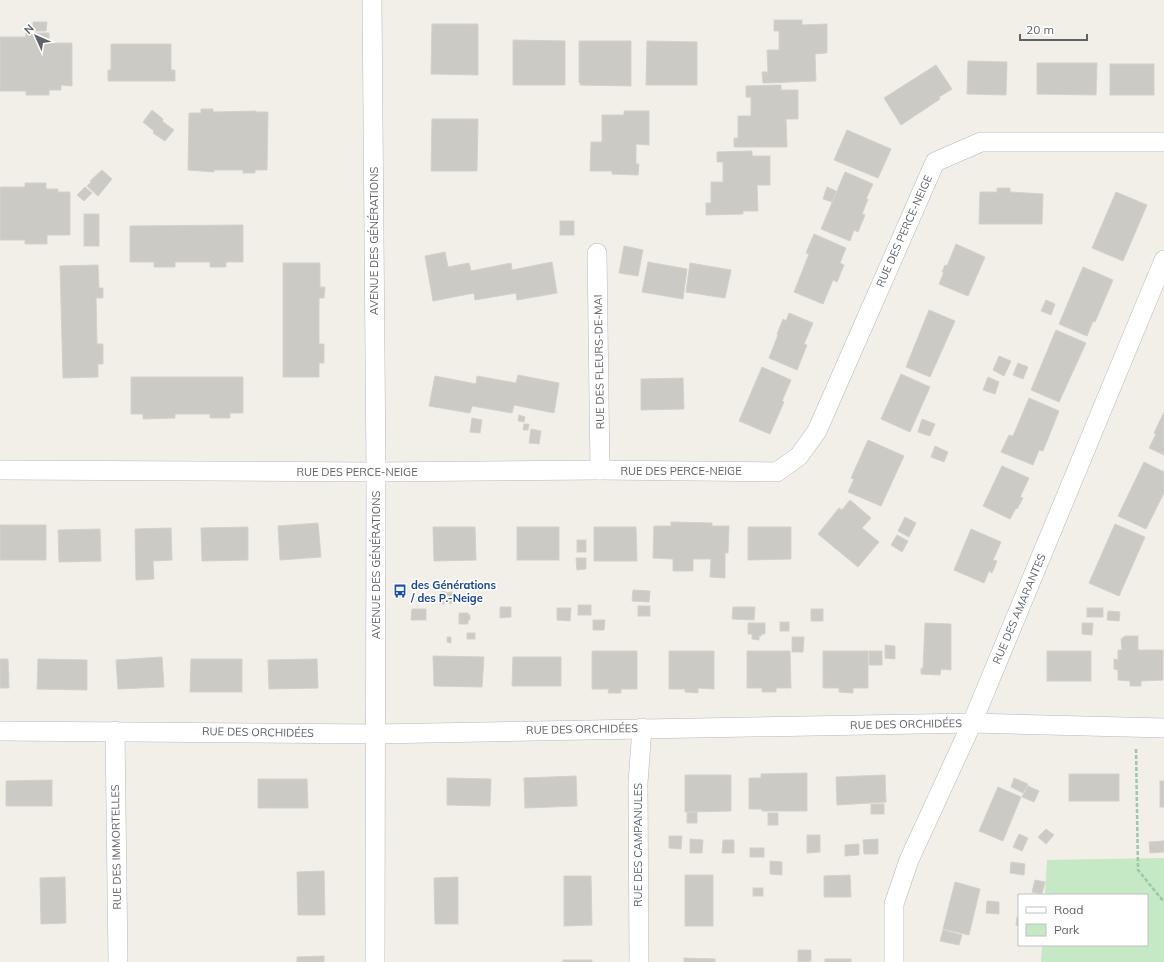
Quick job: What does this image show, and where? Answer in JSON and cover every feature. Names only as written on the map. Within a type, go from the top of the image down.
[{"type":"street","name":"AVENUE DES GÉNÉRATIONS","points":[[372,0],[376,472],[375,962]]},
{"type":"street","name":"RUE DES PERCE-NEIGE","points":[[0,470],[376,472],[600,470],[777,472],[799,456],[817,431],[934,162],[982,142],[1164,142]]},
{"type":"street","name":"RUE DES FLEURS-DE-MAI","points":[[597,253],[600,470]]},
{"type":"street","name":"RUE DES AMARANTES","points":[[894,962],[894,904],[909,860],[972,723],[1164,260]]},
{"type":"street","name":"RUE DES ORCHIDÉES","points":[[0,731],[376,734],[972,723],[1164,728]]},
{"type":"street","name":"RUE DES CAMPANULES","points":[[639,962],[638,783],[642,728]]},
{"type":"street","name":"RUE DES IMMORTELLES","points":[[115,731],[118,962]]},
{"type":"path","points":[[1135,728],[1138,870],[1164,902]]},
{"type":"green space","points":[[1164,858],[1164,962],[1041,962],[1042,946],[1148,946],[1148,894],[1045,894],[1047,860]]},
{"type":"building","points":[[774,20],[802,20],[802,25],[827,24],[827,53],[815,54],[816,81],[763,83],[762,72],[768,72],[767,50],[779,50],[779,31],[774,31]]},
{"type":"building","points":[[33,22],[47,22],[46,31],[33,31]]},
{"type":"building","points":[[432,24],[478,24],[478,75],[431,74]]},
{"type":"building","points":[[26,33],[49,33],[49,43],[72,43],[72,86],[61,85],[61,90],[49,90],[49,95],[26,95],[26,91],[0,91],[0,37],[26,37]]},
{"type":"building","points":[[513,40],[565,41],[565,85],[513,85]]},
{"type":"building","points":[[579,41],[631,41],[631,86],[580,85]]},
{"type":"building","points":[[647,41],[697,42],[697,85],[646,85]]},
{"type":"building","points":[[111,44],[171,44],[171,70],[175,70],[175,81],[108,81],[108,70],[111,70]]},
{"type":"building","points":[[968,61],[1007,62],[1006,95],[967,94]]},
{"type":"building","points":[[1037,63],[1097,63],[1096,95],[1037,94]]},
{"type":"building","points":[[1110,64],[1154,64],[1154,95],[1110,95]]},
{"type":"building","points":[[936,65],[952,89],[939,97],[940,99],[901,125],[884,98]]},
{"type":"building","points":[[781,85],[781,90],[798,90],[798,119],[786,119],[787,147],[734,147],[734,138],[738,138],[738,116],[751,116],[751,97],[746,97],[746,86]]},
{"type":"building","points":[[201,109],[213,109],[213,112],[268,112],[267,170],[255,170],[255,173],[243,173],[243,170],[214,170],[214,172],[188,170],[189,113],[201,113]]},
{"type":"building","points":[[152,110],[163,119],[162,121],[174,130],[165,141],[153,133],[154,131],[143,122]]},
{"type":"building","points":[[624,111],[649,111],[649,145],[636,144],[636,164],[639,164],[638,175],[612,174],[612,171],[590,171],[591,142],[602,142],[602,115],[624,115]]},
{"type":"building","points":[[432,119],[478,119],[477,171],[431,171]]},
{"type":"building","points":[[847,130],[891,149],[878,178],[834,160]]},
{"type":"building","points":[[752,151],[752,156],[770,156],[770,185],[757,185],[758,211],[743,211],[743,214],[706,215],[706,203],[711,203],[711,182],[723,182],[723,162],[717,162],[717,152]]},
{"type":"building","points":[[102,170],[112,179],[98,196],[87,186],[91,182],[90,181]]},
{"type":"building","points":[[845,172],[873,184],[866,199],[868,199],[862,214],[865,215],[858,232],[854,230],[850,241],[821,229]]},
{"type":"building","points":[[25,183],[46,183],[46,189],[58,189],[58,192],[70,192],[70,235],[47,235],[47,244],[25,244],[25,240],[0,240],[0,187],[25,187]]},
{"type":"building","points":[[85,187],[92,193],[84,201],[77,195]]},
{"type":"building","points":[[827,187],[836,191],[832,202],[823,199]]},
{"type":"building","points":[[997,188],[1010,188],[1010,192],[1043,194],[1042,224],[979,224],[980,192],[997,192]]},
{"type":"building","points":[[1116,192],[1147,205],[1123,261],[1092,248]]},
{"type":"building","points":[[84,214],[99,214],[99,246],[84,246]]},
{"type":"building","points":[[560,221],[574,221],[574,235],[560,235]]},
{"type":"building","points":[[243,225],[243,262],[226,262],[226,267],[210,267],[210,262],[175,262],[175,267],[154,267],[154,262],[130,262],[130,226]]},
{"type":"building","points":[[814,234],[846,248],[840,263],[844,265],[837,282],[833,280],[823,304],[794,292],[809,254],[806,253]]},
{"type":"building","points":[[956,244],[985,257],[968,296],[939,284],[944,272],[942,272],[945,265],[947,266]]},
{"type":"building","points":[[624,246],[643,250],[638,276],[619,273]]},
{"type":"building","points":[[445,252],[448,267],[469,263],[471,271],[511,263],[512,270],[552,262],[557,293],[517,300],[516,293],[475,300],[474,293],[433,301],[425,256]]},
{"type":"building","points":[[648,262],[687,269],[683,299],[642,292]]},
{"type":"building","points":[[283,263],[320,263],[320,287],[325,287],[324,298],[319,298],[319,344],[324,344],[324,363],[319,363],[319,377],[283,377]]},
{"type":"building","points":[[690,263],[731,270],[725,298],[686,292]]},
{"type":"building","points":[[98,265],[99,288],[103,288],[103,298],[96,298],[97,344],[103,344],[103,364],[98,364],[98,377],[63,378],[60,266]]},
{"type":"building","points":[[1083,267],[1113,280],[1095,322],[1093,321],[1087,336],[1059,324]]},
{"type":"building","points":[[1046,300],[1055,304],[1051,315],[1041,311]]},
{"type":"building","points":[[929,310],[955,321],[930,377],[906,367]]},
{"type":"building","points":[[789,313],[813,323],[804,344],[807,345],[797,370],[769,358],[783,319],[786,321]]},
{"type":"building","points":[[1056,330],[1086,343],[1059,402],[1031,390]]},
{"type":"building","points":[[999,356],[1011,361],[1004,376],[993,370]]},
{"type":"building","points":[[1018,363],[1028,367],[1023,379],[1013,375]]},
{"type":"building","points":[[762,367],[791,380],[782,401],[784,402],[770,434],[739,421]]},
{"type":"building","points":[[901,374],[930,387],[910,432],[881,419]]},
{"type":"building","points":[[518,375],[559,383],[554,413],[514,405],[512,413],[472,406],[470,413],[429,406],[435,376],[476,384],[477,376],[516,383]]},
{"type":"building","points":[[131,377],[243,377],[243,413],[230,413],[230,418],[210,418],[210,414],[175,414],[175,418],[143,419],[143,414],[131,414]]},
{"type":"building","points":[[988,377],[999,382],[995,394],[983,390]]},
{"type":"building","points":[[683,378],[684,409],[641,410],[641,379]]},
{"type":"building","points":[[1029,398],[1059,411],[1043,451],[1039,450],[1033,465],[1001,452],[1009,435],[1013,436]]},
{"type":"building","points":[[1164,412],[1164,455],[1149,448]]},
{"type":"building","points":[[519,415],[525,417],[524,422],[518,421]]},
{"type":"building","points":[[472,418],[482,420],[480,433],[470,432]]},
{"type":"building","points":[[922,419],[935,424],[930,436],[918,432]]},
{"type":"building","points":[[524,424],[529,424],[528,430],[523,430]]},
{"type":"building","points":[[531,429],[541,431],[539,444],[529,443]]},
{"type":"building","points":[[868,440],[904,456],[881,506],[848,492],[854,479],[851,478]]},
{"type":"building","points":[[935,446],[948,452],[944,462],[931,457]]},
{"type":"building","points":[[1144,462],[1164,472],[1164,493],[1146,529],[1118,516]]},
{"type":"building","points":[[1002,466],[1029,478],[1020,497],[1023,498],[1010,519],[983,506]]},
{"type":"building","points":[[850,500],[871,518],[862,528],[879,542],[858,567],[818,534],[839,508],[842,510]]},
{"type":"building","points":[[905,517],[916,523],[909,537],[898,531]]},
{"type":"building","points":[[671,522],[712,523],[712,526],[729,526],[728,553],[725,553],[725,578],[710,577],[711,559],[693,559],[693,571],[673,571],[673,559],[653,558],[654,526],[671,526]]},
{"type":"building","points":[[318,523],[321,557],[280,560],[278,526]]},
{"type":"building","points":[[1115,524],[1145,537],[1119,596],[1089,583]]},
{"type":"building","points":[[0,525],[46,525],[46,560],[0,560]]},
{"type":"building","points":[[248,527],[248,560],[202,561],[201,528]]},
{"type":"building","points":[[433,527],[475,527],[476,560],[434,561]]},
{"type":"building","points":[[517,527],[559,527],[559,560],[517,560]]},
{"type":"building","points":[[594,527],[636,527],[637,561],[594,561]]},
{"type":"building","points":[[748,527],[791,527],[791,559],[748,560]]},
{"type":"building","points":[[171,528],[172,560],[153,561],[154,579],[136,580],[135,529]]},
{"type":"building","points":[[100,529],[101,561],[59,562],[58,530]]},
{"type":"building","points":[[971,529],[1001,542],[993,560],[997,561],[992,573],[989,571],[984,583],[954,570]]},
{"type":"building","points":[[897,535],[908,541],[902,552],[891,545]]},
{"type":"building","points":[[577,540],[586,540],[586,552],[577,552]]},
{"type":"building","points":[[576,558],[586,558],[586,569],[577,570]]},
{"type":"building","points":[[633,590],[650,591],[649,602],[632,601]]},
{"type":"building","points":[[445,591],[445,593],[452,592],[453,603],[439,604],[438,593]]},
{"type":"building","points":[[578,605],[591,605],[591,615],[578,615]]},
{"type":"building","points":[[638,606],[650,606],[650,616],[638,616]]},
{"type":"building","points":[[500,607],[511,607],[511,617],[500,618]]},
{"type":"building","points":[[733,607],[755,607],[754,620],[732,619]]},
{"type":"building","points":[[557,608],[571,608],[570,621],[557,620]]},
{"type":"building","points":[[1087,608],[1103,608],[1103,617],[1087,617]]},
{"type":"building","points":[[412,609],[426,609],[426,620],[411,620]]},
{"type":"building","points":[[811,609],[823,609],[823,621],[811,621]]},
{"type":"building","points":[[1108,611],[1120,612],[1119,621],[1107,620]]},
{"type":"building","points":[[459,613],[468,613],[468,615],[470,615],[468,624],[459,624]]},
{"type":"building","points":[[593,620],[605,620],[604,630],[593,630]]},
{"type":"building","points":[[780,622],[789,622],[789,631],[780,631]]},
{"type":"building","points":[[748,623],[765,623],[765,634],[759,636],[759,640],[752,639],[752,634],[748,634]]},
{"type":"building","points":[[925,623],[951,624],[951,670],[941,669],[940,675],[921,674],[921,668],[923,669]]},
{"type":"building","points":[[1082,623],[1093,623],[1092,635],[1082,634]]},
{"type":"building","points":[[467,633],[475,633],[475,639],[467,639]]},
{"type":"building","points":[[1125,636],[1138,636],[1138,650],[1163,650],[1163,680],[1141,681],[1141,686],[1130,686],[1130,681],[1118,680],[1118,670],[1114,669],[1114,659],[1118,660],[1118,650],[1122,650],[1121,639]]},
{"type":"building","points":[[447,637],[451,637],[451,643],[447,642]]},
{"type":"building","points":[[792,637],[804,637],[803,652],[792,652]]},
{"type":"building","points":[[885,645],[895,646],[895,659],[885,658]]},
{"type":"building","points":[[592,651],[637,651],[637,689],[621,689],[621,693],[608,693],[609,689],[592,689]]},
{"type":"building","points":[[669,651],[714,651],[714,689],[698,688],[698,693],[685,692],[685,689],[669,689]]},
{"type":"building","points":[[747,651],[790,651],[791,688],[776,688],[776,692],[762,692],[762,688],[747,688]]},
{"type":"building","points":[[823,651],[868,651],[868,688],[853,688],[853,693],[839,692],[839,688],[823,688]]},
{"type":"building","points":[[869,651],[882,651],[882,665],[869,665]]},
{"type":"building","points":[[1047,651],[1091,651],[1091,681],[1047,681]]},
{"type":"building","points":[[433,656],[484,657],[482,687],[434,686]]},
{"type":"building","points":[[162,657],[164,687],[118,689],[116,660]]},
{"type":"building","points":[[513,657],[561,657],[561,686],[512,686]]},
{"type":"building","points":[[0,659],[8,659],[9,688],[0,688]]},
{"type":"building","points":[[38,659],[87,660],[87,690],[37,689]]},
{"type":"building","points":[[191,659],[242,659],[242,692],[190,692]]},
{"type":"building","points":[[317,659],[318,688],[269,689],[268,660]]},
{"type":"building","points":[[807,773],[807,811],[762,811],[762,809],[749,809],[749,778],[761,778],[761,774]]},
{"type":"building","points":[[1069,774],[1119,774],[1119,801],[1069,801]]},
{"type":"building","points":[[685,775],[731,775],[731,811],[685,812]]},
{"type":"building","points":[[885,775],[886,802],[837,805],[836,777]]},
{"type":"building","points":[[576,776],[577,806],[525,808],[524,778]]},
{"type":"building","points":[[447,778],[491,779],[490,806],[447,805]]},
{"type":"building","points":[[1014,778],[1028,784],[1023,793],[1011,787]]},
{"type":"building","points":[[258,779],[307,779],[308,808],[258,808]]},
{"type":"building","points":[[52,780],[52,806],[6,806],[6,781]]},
{"type":"building","points":[[1160,781],[1164,781],[1164,807],[1160,807]]},
{"type":"building","points":[[1028,786],[1039,791],[1034,802],[1022,797]]},
{"type":"building","points":[[998,787],[1021,797],[1003,841],[979,831]]},
{"type":"building","points":[[871,804],[884,804],[884,814],[871,814]]},
{"type":"building","points":[[697,812],[697,823],[687,823],[687,813]]},
{"type":"building","points":[[768,813],[778,813],[778,825],[768,825]]},
{"type":"building","points":[[1046,829],[1054,835],[1046,844],[1038,837]]},
{"type":"building","points":[[1019,834],[1028,838],[1022,851],[1013,847]]},
{"type":"building","points":[[807,835],[820,835],[820,852],[807,853]]},
{"type":"building","points":[[669,836],[682,836],[681,849],[669,848]]},
{"type":"building","points":[[690,839],[703,840],[702,853],[690,853]]},
{"type":"building","points":[[878,839],[878,854],[864,854],[863,840]]},
{"type":"building","points":[[723,840],[734,840],[734,853],[722,853]]},
{"type":"building","points":[[1164,841],[1164,852],[1150,853],[1149,842]]},
{"type":"building","points":[[859,844],[859,855],[845,856],[845,845]]},
{"type":"building","points":[[750,848],[764,848],[764,857],[750,857]]},
{"type":"building","points":[[770,861],[782,862],[782,875],[770,874]]},
{"type":"building","points":[[1011,862],[1025,864],[1024,875],[1010,873]]},
{"type":"building","points":[[324,871],[325,915],[298,915],[297,872]]},
{"type":"building","points":[[685,875],[713,875],[713,926],[685,926]]},
{"type":"building","points":[[850,875],[851,897],[824,897],[824,876]]},
{"type":"building","points":[[564,876],[591,876],[592,925],[564,926]]},
{"type":"building","points":[[65,877],[66,923],[41,924],[40,878]]},
{"type":"building","points":[[458,877],[458,924],[435,924],[434,878]]},
{"type":"building","points":[[1035,880],[1045,882],[1042,894],[1032,892]]},
{"type":"building","points":[[955,882],[980,889],[969,935],[943,929]]},
{"type":"building","points":[[753,888],[763,888],[763,896],[753,896]]},
{"type":"building","points":[[987,901],[999,902],[999,914],[986,913]]},
{"type":"building","points":[[1017,917],[1018,926],[1016,925]]},
{"type":"building","points":[[943,930],[962,935],[959,945],[940,941]]},
{"type":"building","points":[[798,950],[811,950],[811,961],[798,962]]},
{"type":"building","points":[[324,956],[324,962],[297,962],[297,957]]},
{"type":"building","points":[[684,958],[715,959],[715,962],[684,962]]},
{"type":"building","points":[[825,959],[851,959],[851,962],[825,962]]},
{"type":"building","points":[[563,960],[592,960],[592,962],[563,962]]},
{"type":"place","name":"des Générations / des P.-Neige","points":[[400,591]]}]
